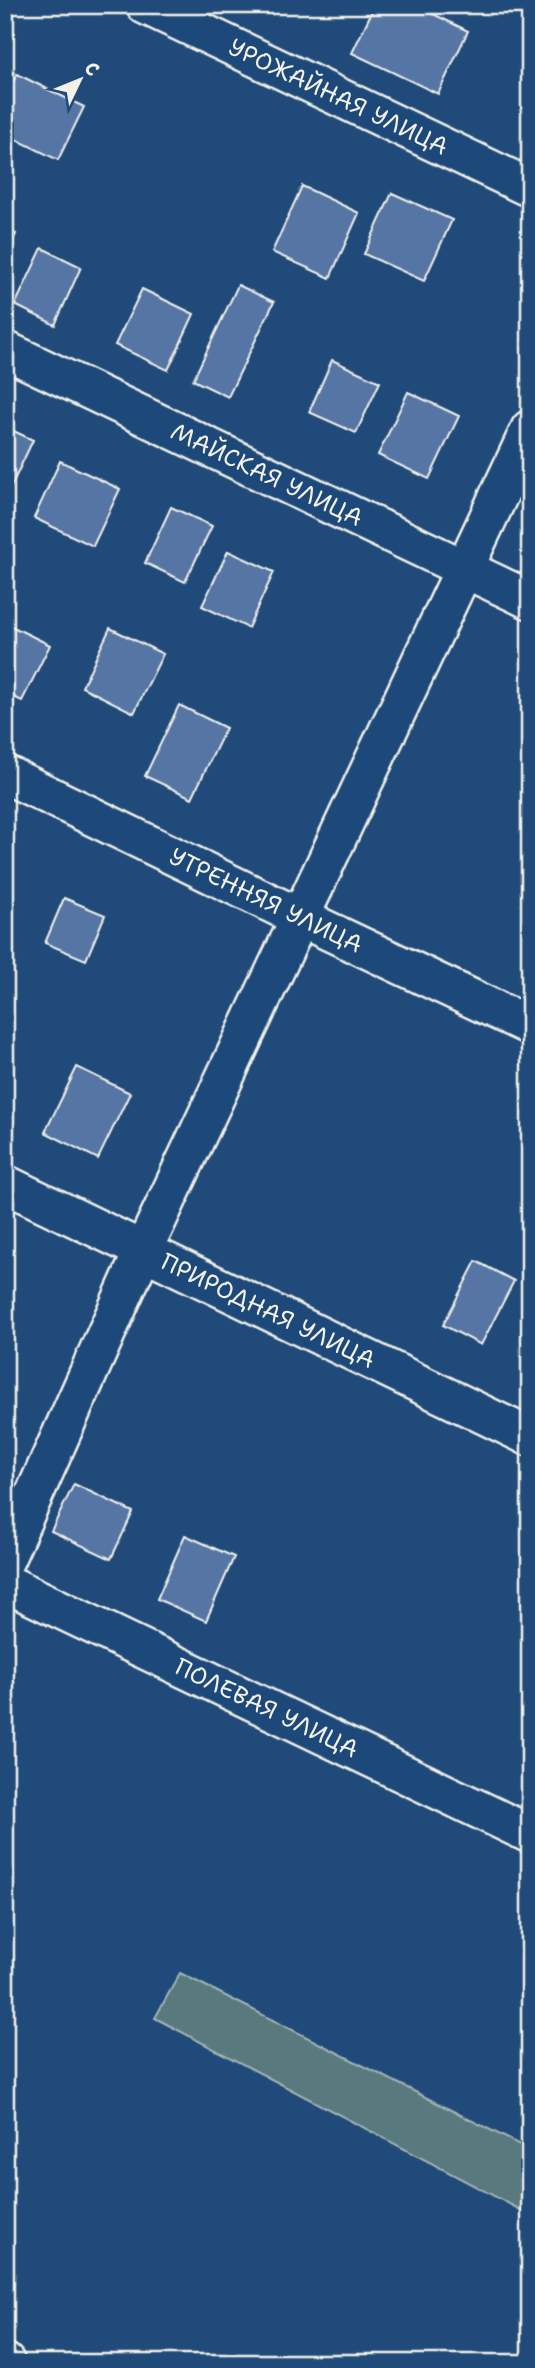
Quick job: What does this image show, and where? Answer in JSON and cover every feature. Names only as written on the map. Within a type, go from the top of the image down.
[{"type":"street","name":"УРОЖАЙНАЯ УЛИЦА","points":[[145,5],[530,188]]},
{"type":"street","name":"МАЙСКАЯ УЛИЦА","points":[[5,350],[530,600]]},
{"type":"street","points":[[5,1560],[143,1251],[530,429]]},
{"type":"street","name":"УТРЕННЯЯ УЛИЦА","points":[[5,774],[530,1027]]},
{"type":"street","name":"ПРИРОДНАЯ УЛИЦА","points":[[5,1184],[530,1437]]},
{"type":"street","name":"ПОЛЕВАЯ УЛИЦА","points":[[5,1583],[530,1834]]},
{"type":"green space","points":[[180,1973],[530,2150],[530,2215],[155,2018]]},
{"type":"building","points":[[375,5],[415,5],[468,31],[438,94],[352,53]]},
{"type":"building","points":[[17,74],[84,107],[58,160],[5,134],[5,98]]},
{"type":"building","points":[[302,186],[359,213],[330,278],[272,252]]},
{"type":"building","points":[[392,193],[452,220],[424,281],[364,254]]},
{"type":"building","points":[[5,229],[16,234],[5,257]]},
{"type":"building","points":[[42,248],[81,267],[55,325],[15,305]]},
{"type":"building","points":[[238,285],[274,302],[228,397],[193,380]]},
{"type":"building","points":[[142,289],[194,314],[168,370],[115,345]]},
{"type":"building","points":[[332,360],[380,382],[356,433],[309,412]]},
{"type":"building","points":[[408,392],[459,416],[429,479],[378,455]]},
{"type":"building","points":[[5,427],[33,440],[8,493],[5,492]]},
{"type":"building","points":[[60,461],[120,489],[93,546],[34,518]]},
{"type":"building","points":[[171,507],[212,526],[185,582],[145,563]]},
{"type":"building","points":[[228,551],[274,572],[248,628],[202,606]]},
{"type":"building","points":[[5,623],[50,645],[22,701],[5,693]]},
{"type":"building","points":[[110,628],[163,654],[134,713],[82,687]]},
{"type":"building","points":[[179,705],[226,728],[192,798],[145,776]]},
{"type":"building","points":[[64,898],[105,915],[86,960],[45,943]]},
{"type":"building","points":[[77,1067],[130,1093],[98,1159],[45,1132]]},
{"type":"building","points":[[476,1261],[514,1281],[481,1345],[443,1325]]},
{"type":"building","points":[[74,1484],[133,1512],[111,1559],[51,1531]]},
{"type":"building","points":[[185,1535],[234,1557],[206,1621],[157,1599]]}]
